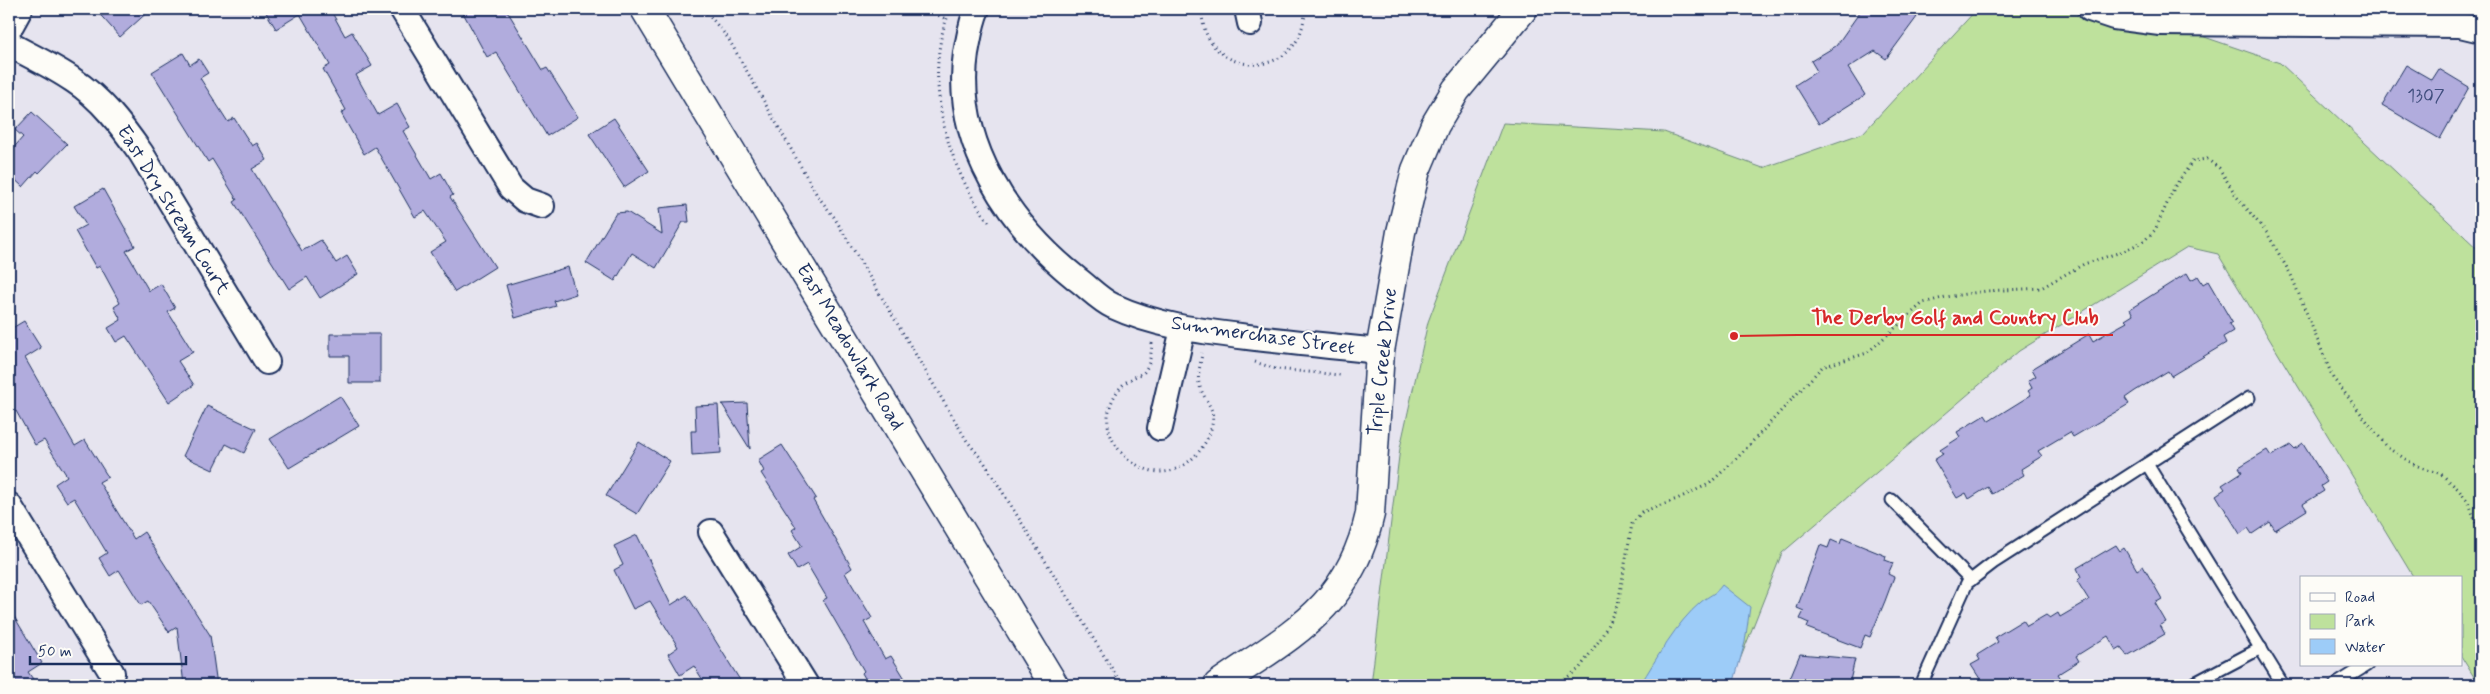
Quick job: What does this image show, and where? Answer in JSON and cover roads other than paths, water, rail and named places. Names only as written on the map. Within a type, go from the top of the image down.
[{"type":"main road","name":"East Meadowlark Road","points":[[645,9],[1054,685]]},
{"type":"main road","name":"Triple Creek Drive","points":[[1218,685],[1316,615],[1335,595],[1353,565],[1364,540],[1370,514],[1380,351],[1403,224],[1416,170],[1434,125],[1456,90],[1524,9]]},
{"type":"street","points":[[9,29],[20,9]]},
{"type":"street","points":[[402,9],[511,188],[525,200],[542,206]]},
{"type":"street","points":[[2090,9],[2114,17],[2160,24],[2460,25],[2481,30]]},
{"type":"street","name":"Summerchase Street","points":[[974,10],[963,78],[964,102],[972,137],[984,168],[1002,197],[1052,259],[1112,306],[1183,329],[1380,351]]},
{"type":"street","name":"East Dry Stream Court","points":[[9,44],[74,80],[100,102],[122,125],[141,153],[267,362]]},
{"type":"street","points":[[1160,428],[1183,329]]},
{"type":"street","points":[[9,505],[112,673]]},
{"type":"street","points":[[711,532],[806,685]]},
{"type":"lane","points":[[1921,685],[1967,583],[1992,563],[2249,398]]},
{"type":"lane","points":[[2148,464],[2283,685]]},
{"type":"lane","points":[[1892,500],[1971,580]]},
{"type":"lane","points":[[2191,685],[2261,648]]},
{"type":"lane","points":[[2335,685],[2365,666]]},
{"type":"water","points":[[1722,585],[1750,607],[1745,642],[1733,685],[1640,685],[1667,641],[1683,620]]},
{"type":"place","name":"The Derby Golf and Country Club","points":[[1734,336]]}]
